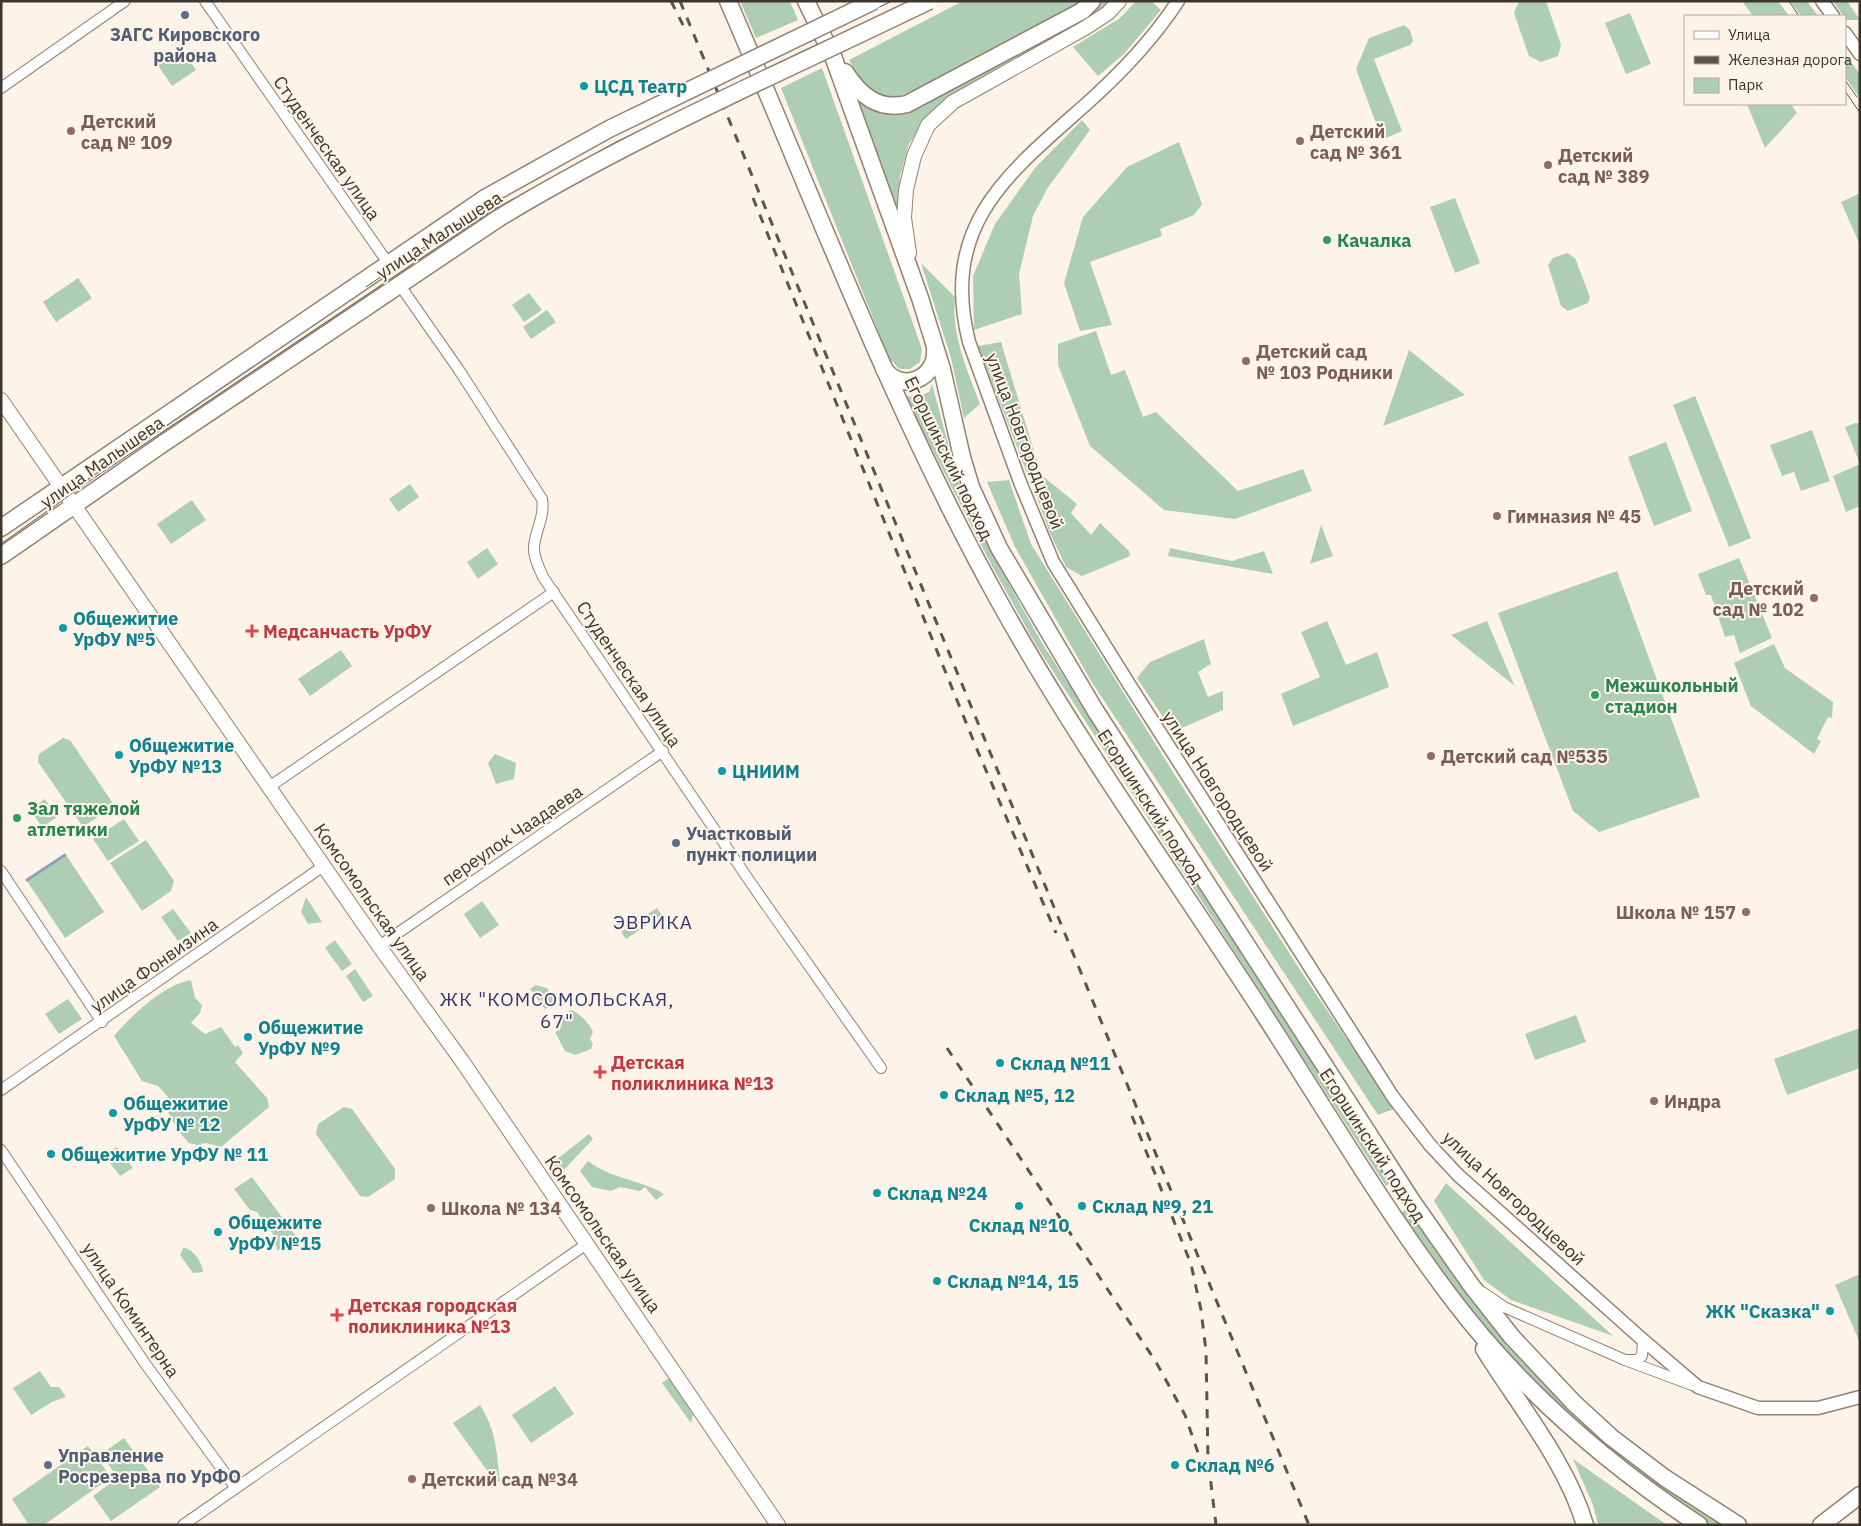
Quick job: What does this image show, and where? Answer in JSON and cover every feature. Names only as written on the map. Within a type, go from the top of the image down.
[{"type":"main road","name":"Егоршинский подход","points":[[728,1],[880,364],[982,569],[1048,685],[1379,1193],[1450,1297],[1495,1350],[1597,1451],[1649,1492],[1699,1525]]},
{"type":"main road","name":"улица Малышева","points":[[1,528],[485,198],[609,129],[874,1]]},
{"type":"main road","name":"улица Малышева","points":[[1,556],[399,284],[499,218],[559,182],[620,150],[929,1]]},
{"type":"main road","points":[[834,59],[856,89],[865,97],[885,106],[900,106],[915,100],[1082,11],[1092,1]]},
{"type":"main road","points":[[920,298],[907,240],[905,205],[910,169],[919,143],[928,125],[953,102],[1085,28],[1108,13],[1120,1]]},
{"type":"main road","name":"Егоршинский подход","points":[[809,6],[834,59],[920,298],[942,369],[962,457],[972,487],[999,548],[1122,752],[1412,1201],[1471,1286],[1512,1336],[1574,1404],[1612,1437],[1665,1478],[1732,1522]]},
{"type":"main road","points":[[880,364],[887,373],[898,380],[912,382],[918,380],[928,373],[934,363],[933,342]]},
{"type":"main road","name":"Комсомольская улица","points":[[1,400],[325,865],[378,946],[462,1061],[588,1243],[778,1525]]},
{"type":"main road","points":[[1450,1297],[1556,1460],[1573,1492],[1585,1525]]},
{"type":"main road","points":[[1821,1525],[1860,1495]]},
{"type":"street","points":[[1,88],[125,1]]},
{"type":"street","name":"Студенческая улица","points":[[205,1],[388,263]]},
{"type":"street","name":"улица Новгородцевой","points":[[1178,1],[1148,44],[1086,104],[1017,165],[986,205],[970,242],[965,260],[962,299],[969,342],[1020,482],[1054,562],[1127,681],[1393,1097],[1430,1145],[1458,1175],[1698,1387],[1758,1408],[1818,1408],[1860,1397]]},
{"type":"street","points":[[1822,1],[1832,15]]},
{"type":"street","points":[[1846,34],[1860,54]]},
{"type":"street","name":"Студенческая улица","points":[[399,284],[470,387],[542,499],[543,512],[534,546],[534,553],[543,577],[755,889],[881,1068]]},
{"type":"street","points":[[269,787],[554,592]]},
{"type":"street","name":"переулок Чаадаева","points":[[378,946],[662,751]]},
{"type":"street","name":"улица Фонвизина","points":[[1,1090],[102,1022],[325,865]]},
{"type":"street","points":[[1,871],[102,1022]]},
{"type":"street","name":"улица Коминтерна","points":[[1,1150],[144,1362],[235,1487]]},
{"type":"street","points":[[183,1525],[588,1243]]},
{"type":"street","points":[[1471,1286],[1504,1307],[1624,1360],[1698,1387]]},
{"type":"street","points":[[1624,1360],[1637,1360],[1642,1356],[1643,1340]]},
{"type":"green space","points":[[740,1],[790,1],[798,20],[756,38]]},
{"type":"green space","points":[[963,1],[1082,1],[1053,19],[900,96],[885,97],[878,95],[861,79],[849,60]]},
{"type":"green space","points":[[1101,1],[1111,1],[1099,13],[926,119],[909,144],[900,176],[898,211],[858,100],[892,112],[1090,11]]},
{"type":"green space","points":[[1136,1],[1151,1],[1161,10],[1124,54],[1098,76],[1073,47],[1120,18]]},
{"type":"green space","points":[[1519,1],[1546,1],[1561,45],[1558,56],[1541,62],[1529,56],[1514,13]]},
{"type":"green space","points":[[1742,1],[1778,1],[1788,15],[1752,15]]},
{"type":"green space","points":[[1790,1],[1807,1],[1817,15],[1800,15]]},
{"type":"green space","points":[[1833,1],[1847,1],[1860,20],[1846,20],[1846,15],[1843,15]]},
{"type":"green space","points":[[1630,13],[1651,64],[1626,74],[1605,23]]},
{"type":"green space","points":[[1404,25],[1410,30],[1413,41],[1410,45],[1374,59],[1402,131],[1384,139],[1381,137],[1356,69],[1369,38]]},
{"type":"green space","points":[[1846,55],[1860,74],[1860,98],[1846,78]]},
{"type":"green space","points":[[168,57],[190,61],[196,70],[172,86],[157,64]]},
{"type":"green space","points":[[822,68],[922,349],[920,362],[910,369],[899,369],[889,358],[781,88]]},
{"type":"green space","points":[[1747,105],[1792,105],[1797,113],[1765,148]]},
{"type":"green space","points":[[1082,120],[1090,130],[1047,189],[1033,216],[1019,274],[1022,314],[974,330],[973,276],[995,224],[1035,168]]},
{"type":"green space","points":[[1179,142],[1202,204],[1194,215],[1160,229],[1162,236],[1090,262],[1112,325],[1080,331],[1064,283],[1083,217],[1127,167]]},
{"type":"green space","points":[[1860,193],[1860,245],[1841,202]]},
{"type":"green space","points":[[1455,198],[1480,263],[1455,273],[1430,207]]},
{"type":"green space","points":[[1567,253],[1575,258],[1590,297],[1588,303],[1568,311],[1561,306],[1548,265],[1553,258]]},
{"type":"green space","points":[[921,263],[955,297],[955,325],[961,352],[980,404],[964,418],[951,358]]},
{"type":"green space","points":[[78,278],[92,298],[56,322],[43,302]]},
{"type":"green space","points":[[529,293],[542,310],[524,322],[512,305]]},
{"type":"green space","points":[[547,310],[556,322],[531,339],[523,327]]},
{"type":"green space","points":[[1096,331],[1111,375],[1125,370],[1143,417],[1156,412],[1238,491],[1303,469],[1312,491],[1235,519],[1164,510],[1090,446],[1058,365],[1058,344]]},
{"type":"green space","points":[[1001,342],[1039,468],[1027,473],[978,346]]},
{"type":"green space","points":[[1409,350],[1465,395],[1383,426]]},
{"type":"green space","points":[[932,384],[957,477],[996,561],[1042,643],[1391,1182],[1386,1186],[1036,645],[992,566],[905,396],[917,397],[929,392]]},
{"type":"green space","points":[[1695,396],[1751,538],[1729,547],[1673,405]]},
{"type":"green space","points":[[1855,423],[1860,424],[1860,464],[1845,427]]},
{"type":"green space","points":[[1812,430],[1830,481],[1801,491],[1794,472],[1782,476],[1770,445]]},
{"type":"green space","points":[[1666,442],[1692,511],[1654,526],[1628,457]]},
{"type":"green space","points":[[1860,464],[1860,506],[1846,512],[1833,476]]},
{"type":"green space","points":[[1044,477],[1077,504],[1071,513],[1091,535],[1100,523],[1129,551],[1130,556],[1082,576],[1066,567],[1049,531],[1032,483]]},
{"type":"green space","points":[[1009,480],[1031,544],[1173,772],[1306,979],[1394,1109],[1378,1115],[1091,681],[1015,547],[987,482]]},
{"type":"green space","points":[[410,484],[419,497],[398,512],[389,499]]},
{"type":"green space","points":[[192,500],[206,520],[171,544],[157,524]]},
{"type":"green space","points":[[1321,525],[1333,556],[1310,564]]},
{"type":"green space","points":[[487,548],[498,564],[478,579],[467,562]]},
{"type":"green space","points":[[1170,548],[1232,561],[1264,551],[1273,574],[1168,556]]},
{"type":"green space","points":[[1739,558],[1772,638],[1740,653],[1734,635],[1725,637],[1711,595],[1706,595],[1698,574]]},
{"type":"green space","name":"Межшкольный стадион","points":[[1617,571],[1700,797],[1599,832],[1573,811],[1498,613]]},
{"type":"green space","points":[[1327,621],[1346,665],[1377,652],[1389,687],[1293,726],[1281,694],[1320,677],[1301,632]]},
{"type":"green space","points":[[1487,621],[1514,686],[1451,635]]},
{"type":"green space","points":[[1204,639],[1211,664],[1198,672],[1208,697],[1223,691],[1223,710],[1173,732],[1137,678],[1150,662]]},
{"type":"green space","points":[[1774,644],[1785,668],[1833,702],[1832,718],[1828,717],[1817,739],[1821,741],[1814,754],[1751,706],[1734,663]]},
{"type":"green space","points":[[341,650],[352,666],[310,696],[298,679]]},
{"type":"green space","points":[[63,738],[70,740],[112,802],[111,809],[87,824],[81,824],[38,762],[39,754]]},
{"type":"green space","points":[[495,754],[516,763],[514,779],[496,784],[488,763]]},
{"type":"green space","points":[[45,799],[57,817],[42,827],[30,809]]},
{"type":"green space","points":[[124,819],[139,841],[108,861],[93,839]]},
{"type":"green space","points":[[146,840],[174,881],[171,891],[142,911],[110,863]]},
{"type":"green space","points":[[66,855],[104,912],[65,938],[27,881]]},
{"type":"green space","points":[[306,897],[322,922],[308,924],[301,912]]},
{"type":"green space","points":[[482,901],[499,925],[480,938],[464,914]]},
{"type":"green space","points":[[657,908],[662,915],[626,939],[621,932]]},
{"type":"green space","points":[[173,909],[191,933],[178,941],[161,917]]},
{"type":"green space","points":[[335,940],[352,964],[342,971],[325,948]]},
{"type":"green space","points":[[355,969],[373,996],[363,1002],[346,976]]},
{"type":"green space","points":[[191,980],[195,998],[202,1005],[200,1013],[191,1023],[205,1034],[221,1027],[235,1047],[238,1045],[243,1053],[235,1062],[267,1098],[269,1107],[221,1147],[206,1143],[197,1145],[189,1143],[178,1131],[168,1112],[170,1104],[168,1097],[158,1086],[142,1081],[114,1036],[139,1010],[159,994],[180,983]]},
{"type":"green space","points":[[536,985],[547,988],[554,998],[552,1006],[545,1009],[530,989]]},
{"type":"green space","points":[[68,999],[82,1019],[59,1034],[45,1014]]},
{"type":"green space","points":[[570,1010],[583,1018],[593,1032],[590,1039],[593,1044],[591,1049],[575,1055],[565,1051],[555,1032],[560,1030],[563,1019]]},
{"type":"green space","points":[[1576,1015],[1586,1042],[1535,1060],[1525,1034]]},
{"type":"green space","points":[[1860,1028],[1860,1068],[1787,1095],[1774,1059]]},
{"type":"green space","points":[[344,1107],[352,1109],[395,1169],[395,1179],[368,1197],[360,1196],[316,1134],[318,1124]]},
{"type":"green space","points":[[589,1134],[593,1139],[560,1174],[552,1163]]},
{"type":"green space","points":[[117,1147],[133,1168],[120,1176],[104,1155]]},
{"type":"green space","points":[[588,1161],[607,1172],[646,1185],[664,1194],[656,1200],[645,1187],[640,1191],[620,1187],[611,1191],[592,1187],[580,1171]]},
{"type":"green space","points":[[252,1177],[296,1236],[277,1251],[275,1237],[257,1212],[250,1210],[234,1189]]},
{"type":"green space","points":[[1446,1183],[1613,1336],[1511,1300],[1484,1280],[1434,1201]]},
{"type":"green space","points":[[1408,1208],[1470,1299],[1514,1351],[1726,1525],[1710,1525],[1617,1461],[1508,1357],[1433,1262],[1401,1213]]},
{"type":"green space","points":[[183,1248],[190,1250],[196,1256],[203,1272],[193,1273],[180,1255]]},
{"type":"green space","points":[[1860,1274],[1860,1343],[1835,1285]]},
{"type":"green space","points":[[40,1371],[51,1387],[59,1387],[66,1397],[52,1402],[31,1415],[13,1388]]},
{"type":"green space","points":[[669,1378],[693,1414],[691,1423],[662,1383]]},
{"type":"green space","points":[[555,1386],[574,1414],[531,1443],[512,1415]]},
{"type":"green space","points":[[480,1405],[490,1424],[495,1441],[500,1481],[496,1483],[453,1423]]},
{"type":"green space","points":[[124,1438],[160,1487],[111,1521],[93,1496],[118,1478],[101,1454]]},
{"type":"green space","points":[[88,1446],[111,1477],[44,1525],[29,1525],[12,1499]]},
{"type":"green space","points":[[1573,1459],[1667,1525],[1598,1525],[1593,1505]]},
{"type":"waterway","points":[[27,880],[65,855]]},
{"type":"tram line","points":[[366,287],[489,203],[550,167],[612,135],[892,1]]},
{"type":"tram line","points":[[1,544],[88,482],[493,210],[616,142],[911,1]]},
{"type":"tram line","points":[[1789,1],[1798,15]]},
{"type":"tram line","points":[[1846,81],[1857,97]]},
{"type":"tram line","points":[[1846,92],[1860,113]]},
{"type":"railway","points":[[671,1],[685,29]]},
{"type":"railway","points":[[680,1],[1309,1525]]},
{"type":"railway","points":[[753,198],[976,747],[1056,933]]},
{"type":"railway","points":[[947,1048],[1156,1362],[1185,1415],[1204,1470]]},
{"type":"railway","points":[[1132,1116],[1191,1264],[1201,1310],[1206,1351],[1208,1459],[1216,1525]]},
{"type":"place","name":"ЗАГС Кировского района","points":[[185,15]]},
{"type":"place","name":"ЦСД Театр","points":[[584,86]]},
{"type":"place","name":"Детский сад № 109","points":[[71,131]]},
{"type":"place","name":"Детский сад № 361","points":[[1300,141]]},
{"type":"place","name":"Детский сад № 389","points":[[1548,165]]},
{"type":"place","name":"Качалка","points":[[1327,240]]},
{"type":"place","name":"Детский сад № 103 Родники","points":[[1246,361]]},
{"type":"place","name":"Гимназия № 45","points":[[1497,516]]},
{"type":"place","name":"Детский сад № 102","points":[[1814,598]]},
{"type":"place","name":"Общежитие УрФУ №5","points":[[63,628]]},
{"type":"place","name":"Медсанчасть УрФУ","points":[[252,631]]},
{"type":"place","name":"Межшкольный стадион","points":[[1595,695]]},
{"type":"place","name":"Общежитие УрФУ №13","points":[[119,755]]},
{"type":"place","name":"Детский сад №535","points":[[1431,756]]},
{"type":"place","name":"ЦНИИМ","points":[[722,771]]},
{"type":"place","name":"Зал тяжелой атлетики","points":[[17,818]]},
{"type":"place","name":"Участковый пункт полиции","points":[[676,843]]},
{"type":"place","name":"Школа № 157","points":[[1746,912]]},
{"type":"place","name":"Общежитие УрФУ №9","points":[[248,1037]]},
{"type":"place","name":"Склад №11","points":[[1000,1063]]},
{"type":"place","name":"Детская поликлиника №13","points":[[600,1072]]},
{"type":"place","name":"Склад №5, 12","points":[[944,1095]]},
{"type":"place","name":"Индра","points":[[1654,1101]]},
{"type":"place","name":"Общежитие УрФУ № 12","points":[[113,1113]]},
{"type":"place","name":"Общежитие УрФУ № 11","points":[[51,1154]]},
{"type":"place","name":"Склад №24","points":[[877,1193]]},
{"type":"place","name":"Склад №10","points":[[1019,1206]]},
{"type":"place","name":"Склад №9, 21","points":[[1082,1206]]},
{"type":"place","name":"Школа № 134","points":[[431,1208]]},
{"type":"place","name":"Общежите УрФУ №15","points":[[218,1232]]},
{"type":"place","name":"Склад №14, 15","points":[[937,1281]]},
{"type":"place","name":"ЖК \"Сказка\"","points":[[1830,1311]]},
{"type":"place","name":"Детская городская поликлиника №13","points":[[337,1315]]},
{"type":"place","name":"Управление Росрезерва по УрФО","points":[[48,1465]]},
{"type":"place","name":"Склад №6","points":[[1175,1465]]},
{"type":"place","name":"Детский сад №34","points":[[412,1479]]},
{"type":"district","name":"ЭВРИКА","points":[[653,922]]},
{"type":"district","name":"ЖК \"КОМСОМОЛЬСКАЯ, 67\"","points":[[557,1010]]}]
